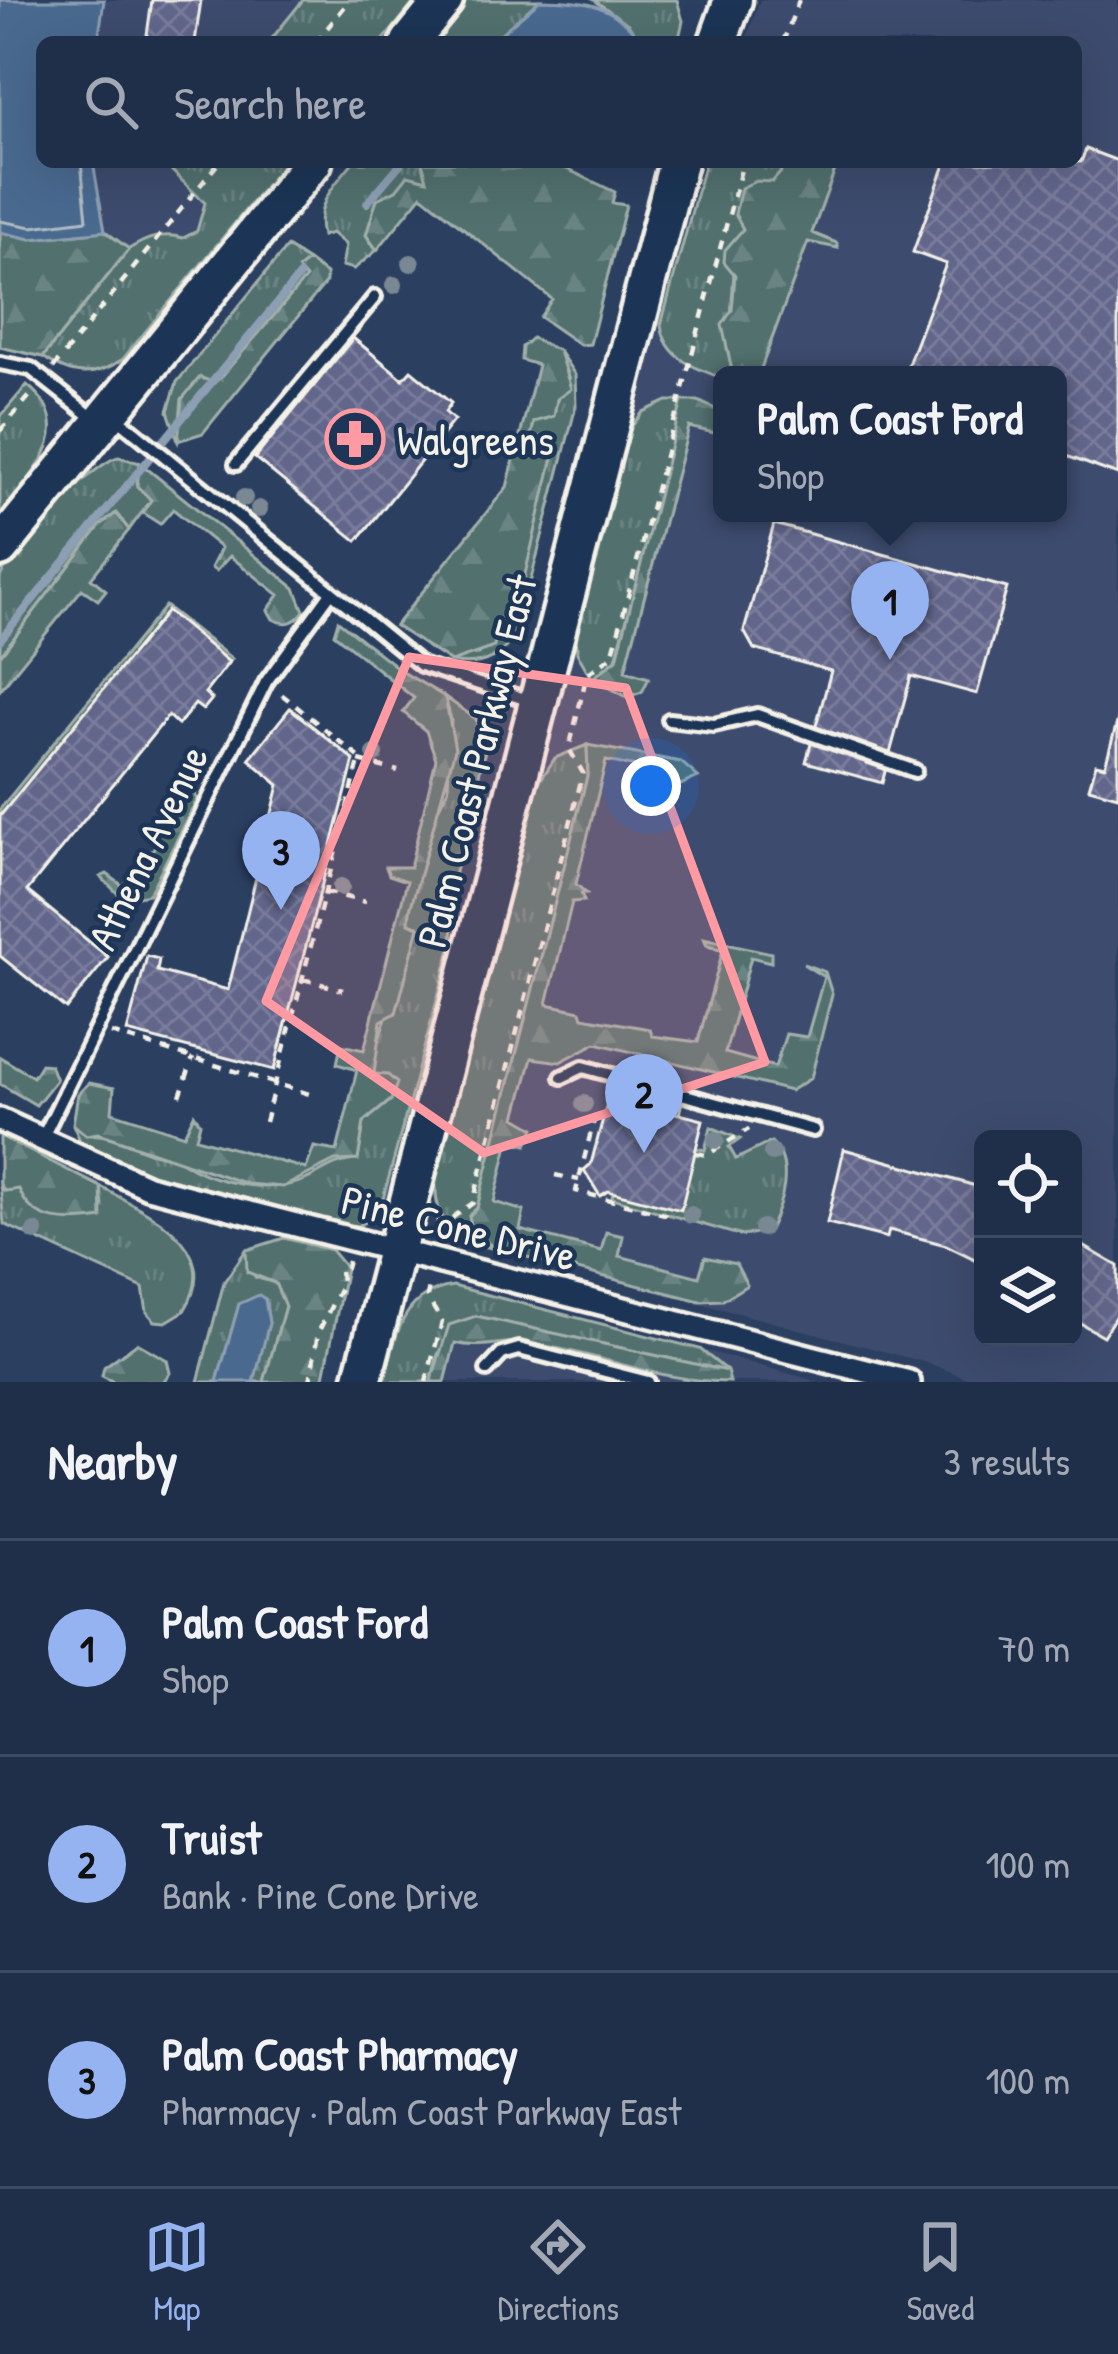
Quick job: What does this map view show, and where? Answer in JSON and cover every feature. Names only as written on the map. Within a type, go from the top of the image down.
[{"type":"main road","points":[[415,36],[444,0]]},
{"type":"main road","points":[[720,36],[733,0]]},
{"type":"main road","points":[[0,548],[308,168]]},
{"type":"main road","name":"Palm Coast Parkway East","points":[[362,1382],[676,168]]},
{"type":"street","name":"Pine Cone Drive","points":[[0,1120],[148,1187],[909,1382]]},
{"type":"lane","points":[[236,464],[375,298]]},
{"type":"lane","points":[[0,363],[31,369],[147,442],[421,665],[537,703]]},
{"type":"lane","name":"Athena Avenue","points":[[41,1141],[266,682],[330,594]]},
{"type":"lane","points":[[669,720],[714,725],[748,713],[915,771]]},
{"type":"lane","points":[[562,1077],[583,1067],[813,1130]]},
{"type":"lane","points":[[487,1370],[502,1354],[519,1349],[648,1382]]},
{"type":"path","points":[[321,36],[350,0]]},
{"type":"path","points":[[785,36],[799,0]]},
{"type":"path","points":[[56,366],[214,168]]},
{"type":"path","points":[[445,1223],[473,1202],[584,773],[569,749],[587,674],[611,656],[740,168]]},
{"type":"path","points":[[0,431],[34,391]]},
{"type":"path","points":[[266,682],[359,761],[398,771]]},
{"type":"path","points":[[266,1122],[359,761]]},
{"type":"path","points":[[326,892],[365,902]]},
{"type":"path","points":[[303,979],[343,990]]},
{"type":"path","points":[[94,1028],[316,1096]]},
{"type":"path","points":[[180,1096],[193,1058]]},
{"type":"path","points":[[595,1116],[576,1191],[672,1216]]},
{"type":"path","points":[[696,1153],[713,1152],[766,1117]]},
{"type":"path","points":[[555,1175],[579,1180]]},
{"type":"path","points":[[358,1226],[363,1208],[383,1206]]},
{"type":"path","points":[[310,1382],[318,1333],[345,1278],[340,1268],[346,1268]]},
{"type":"path","points":[[418,1298],[427,1294],[442,1322],[426,1382]]},
{"type":"highlighted area","points":[[409,657],[626,688],[765,1062],[484,1153],[266,1001]]},
{"type":"shaded area","points":[[104,0],[416,0],[387,36],[99,36]]},
{"type":"shaded area","points":[[760,0],[1118,0],[1118,1382],[977,1382],[928,1363],[474,1244],[448,1228],[435,1202],[437,1172],[582,607],[703,168],[1082,168],[1082,36],[747,36]]},
{"type":"shaded area","points":[[94,168],[280,168],[180,292],[105,231]]},
{"type":"shaded area","points":[[453,1286],[820,1382],[384,1382],[408,1308],[427,1292]]},
{"type":"green space","points":[[303,0],[416,0],[387,36],[274,36]]},
{"type":"green space","points":[[467,0],[540,0],[498,36],[438,36]]},
{"type":"green space","points":[[594,0],[677,0],[683,21],[679,36],[637,36]]},
{"type":"green space","points":[[169,168],[280,168],[123,359],[83,373],[43,357],[129,249],[155,237],[183,238],[197,231],[205,203]]},
{"type":"green space","points":[[348,168],[426,168],[429,173],[427,181],[395,194],[379,208],[369,240],[377,250],[354,269],[342,266],[346,245],[332,233],[322,236],[320,225],[327,196]]},
{"type":"green space","points":[[424,168],[565,168],[615,192],[612,203],[626,205],[590,344],[580,345],[540,317],[552,299],[422,195],[377,250],[366,235],[377,199],[396,190],[408,175],[427,180]]},
{"type":"green space","points":[[703,168],[781,168],[736,240],[731,366],[713,366],[713,374],[692,366],[675,354],[661,325]]},
{"type":"green space","points":[[780,168],[836,168],[812,233],[837,243],[838,248],[808,242],[762,366],[731,366],[722,325],[732,310],[735,275],[724,262],[725,250],[743,229],[735,214],[741,188],[756,181],[772,182]]},
{"type":"green space","points":[[105,231],[129,249],[43,357],[0,347],[0,232],[31,239]]},
{"type":"green space","points":[[287,247],[308,261],[299,269],[306,278],[183,422],[178,441],[168,411],[177,382]]},
{"type":"green space","points":[[308,261],[326,274],[326,282],[203,433],[178,441],[182,399],[200,377],[214,383],[222,376],[306,278],[298,269]]},
{"type":"green space","points":[[532,338],[559,351],[571,389],[557,399],[554,416],[534,422],[531,436],[551,438],[553,457],[522,587],[496,626],[494,647],[451,662],[395,626],[507,487],[538,365],[521,360],[522,347]]},
{"type":"green space","points":[[559,351],[575,375],[576,406],[519,625],[508,644],[492,657],[473,663],[451,662],[460,655],[478,654],[513,603],[553,457],[531,437],[534,421],[547,419],[569,379]]},
{"type":"green space","points":[[27,385],[43,402],[51,435],[37,467],[0,514],[0,417]]},
{"type":"green space","points":[[667,401],[682,401],[680,420],[616,659],[592,679],[577,653],[576,631],[631,427],[643,412]]},
{"type":"green space","points":[[682,401],[698,401],[713,408],[713,433],[689,427],[625,671],[649,678],[642,692],[627,697],[592,679],[617,659]]},
{"type":"green space","points":[[119,457],[140,463],[137,486],[151,500],[129,530],[116,514],[100,526],[0,656],[0,578],[6,566],[73,491]]},
{"type":"green space","points":[[140,463],[295,588],[304,611],[301,615],[287,623],[273,619],[268,610],[279,595],[230,556],[216,571],[211,568],[221,548],[173,509],[160,524],[143,513],[151,500],[137,486]]},
{"type":"green space","points":[[116,513],[129,530],[91,578],[106,590],[98,600],[82,589],[0,690],[0,656],[100,526]]},
{"type":"green space","points":[[165,606],[232,659],[229,662],[167,611],[0,816],[0,809]]},
{"type":"green space","points":[[338,621],[403,672],[445,697],[455,749],[410,910],[409,923],[419,927],[396,1013],[381,1021],[374,1074],[388,1075],[397,1083],[391,1100],[364,1122],[358,1160],[335,1161],[283,1187],[247,1184],[98,1133],[86,1135],[73,1124],[78,1094],[89,1083],[114,1088],[112,1112],[184,1135],[194,1114],[200,1123],[196,1138],[306,1169],[314,1147],[337,1151],[357,1070],[337,1064],[341,1045],[364,1050],[407,881],[389,875],[386,867],[410,867],[436,759],[426,731],[403,712],[414,698],[334,634]]},
{"type":"green space","points":[[445,697],[476,719],[485,750],[455,872],[452,945],[379,1214],[358,1226],[339,1226],[143,1174],[83,1147],[73,1125],[86,1135],[107,1136],[176,1157],[220,1179],[274,1187],[358,1160],[364,1122],[391,1100],[374,1074],[372,1059],[418,926],[408,924],[410,910],[429,827],[448,789],[451,720]]},
{"type":"green space","points":[[587,745],[588,773],[477,1208],[469,1216],[472,1229],[495,1249],[467,1239],[447,1224],[437,1202],[437,1172],[536,787],[555,758]]},
{"type":"green space","points":[[587,745],[681,762],[698,777],[676,787],[667,773],[606,761],[576,884],[586,893],[581,893],[584,901],[572,902],[547,1004],[581,1011],[583,1017],[650,1029],[652,1036],[698,1042],[723,950],[707,945],[704,938],[771,953],[771,962],[751,957],[725,1053],[775,1067],[786,1034],[807,1037],[824,977],[803,964],[825,972],[832,994],[811,1078],[790,1091],[596,1043],[560,1062],[532,1058],[516,1117],[535,1128],[527,1145],[509,1141],[494,1202],[524,1211],[520,1230],[601,1251],[606,1232],[623,1236],[619,1256],[699,1277],[705,1257],[736,1264],[747,1285],[723,1300],[700,1301],[495,1249],[472,1229],[469,1216],[477,1208],[588,773]]},
{"type":"green space","points":[[185,784],[194,789],[197,800],[149,894],[123,899],[101,877],[107,874],[123,886],[157,844],[140,830]]},
{"type":"green space","points":[[0,1057],[33,1077],[41,1064],[50,1065],[56,1080],[36,1105],[0,1084]]},
{"type":"green space","points":[[711,1127],[740,1139],[729,1147],[736,1159],[771,1142],[778,1151],[784,1184],[769,1230],[742,1236],[612,1198],[613,1192],[696,1148],[705,1150]]},
{"type":"green space","points":[[0,1136],[101,1187],[102,1218],[53,1219],[33,1209],[19,1189],[5,1191],[0,1184]]},
{"type":"green space","points":[[0,1184],[5,1191],[19,1189],[59,1216],[103,1207],[101,1187],[159,1220],[188,1250],[195,1267],[194,1288],[184,1311],[166,1322],[155,1321],[147,1312],[143,1288],[4,1224]]},
{"type":"green space","points":[[284,1238],[331,1250],[346,1268],[323,1382],[264,1382],[285,1306],[275,1283],[247,1272],[246,1250]]},
{"type":"green space","points":[[246,1250],[255,1277],[275,1283],[285,1306],[264,1382],[254,1382],[269,1323],[265,1299],[239,1304],[217,1382],[198,1382],[224,1282]]},
{"type":"green space","points":[[453,1286],[700,1349],[727,1371],[476,1316],[438,1354],[431,1382],[384,1382],[397,1334],[411,1308],[435,1291]]},
{"type":"green space","points":[[476,1316],[727,1371],[730,1382],[677,1377],[518,1342],[455,1343],[445,1382],[431,1382],[449,1325]]},
{"type":"green space","points":[[137,1343],[167,1360],[170,1373],[163,1382],[114,1382],[102,1376],[104,1367]]},
{"type":"water","points":[[0,0],[104,0],[99,36],[36,36],[36,168],[94,168],[105,231],[31,239],[0,232]]},
{"type":"water","points":[[540,0],[598,7],[621,19],[637,36],[498,36]]},
{"type":"water","points":[[259,1295],[265,1299],[269,1323],[254,1382],[217,1382],[239,1304]]},
{"type":"building","points":[[152,0],[201,0],[196,36],[147,36]]},
{"type":"building","points":[[1086,149],[1118,161],[1118,475],[1067,456],[1067,366],[907,366],[946,264],[913,252],[944,168],[1082,168]]},
{"type":"building","name":"Walgreens","points":[[353,338],[403,379],[411,370],[451,403],[445,412],[454,420],[357,541],[255,458]]},
{"type":"building","points":[[774,524],[1007,588],[977,694],[911,676],[882,783],[806,762],[831,671],[754,649],[744,631]]},
{"type":"building","points":[[167,611],[229,662],[205,693],[212,699],[203,710],[195,704],[178,725],[168,716],[27,891],[108,957],[66,1009],[0,956],[0,816]]},
{"type":"building","points":[[290,708],[354,760],[274,1070],[127,1032],[147,956],[159,959],[157,971],[228,990],[279,785],[249,759]]},
{"type":"building","points":[[1118,719],[1118,796],[1089,788],[1096,764],[1105,766]]},
{"type":"building","points":[[634,1071],[686,1085],[679,1114],[626,1100]]},
{"type":"building","points":[[609,1096],[703,1120],[681,1210],[608,1191],[600,1196],[584,1170],[591,1164]]},
{"type":"building","points":[[844,1149],[974,1185],[974,1259],[946,1245],[889,1230],[887,1238],[827,1223]]},
{"type":"building","points":[[1082,1245],[1118,1266],[1118,1312],[1103,1336],[1082,1324]]},
{"type":"waterway","points":[[367,203],[397,168]]},
{"type":"waterway","points":[[0,640],[300,275]]},
{"type":"place","name":"Walgreens","points":[[355,439]]},
{"type":"place","name":"Palm Coast Ford","points":[[890,660]]},
{"type":"place","name":"Palm Coast Pharmacy","points":[[281,910]]},
{"type":"place","name":"Truist","points":[[644,1153]]}]
